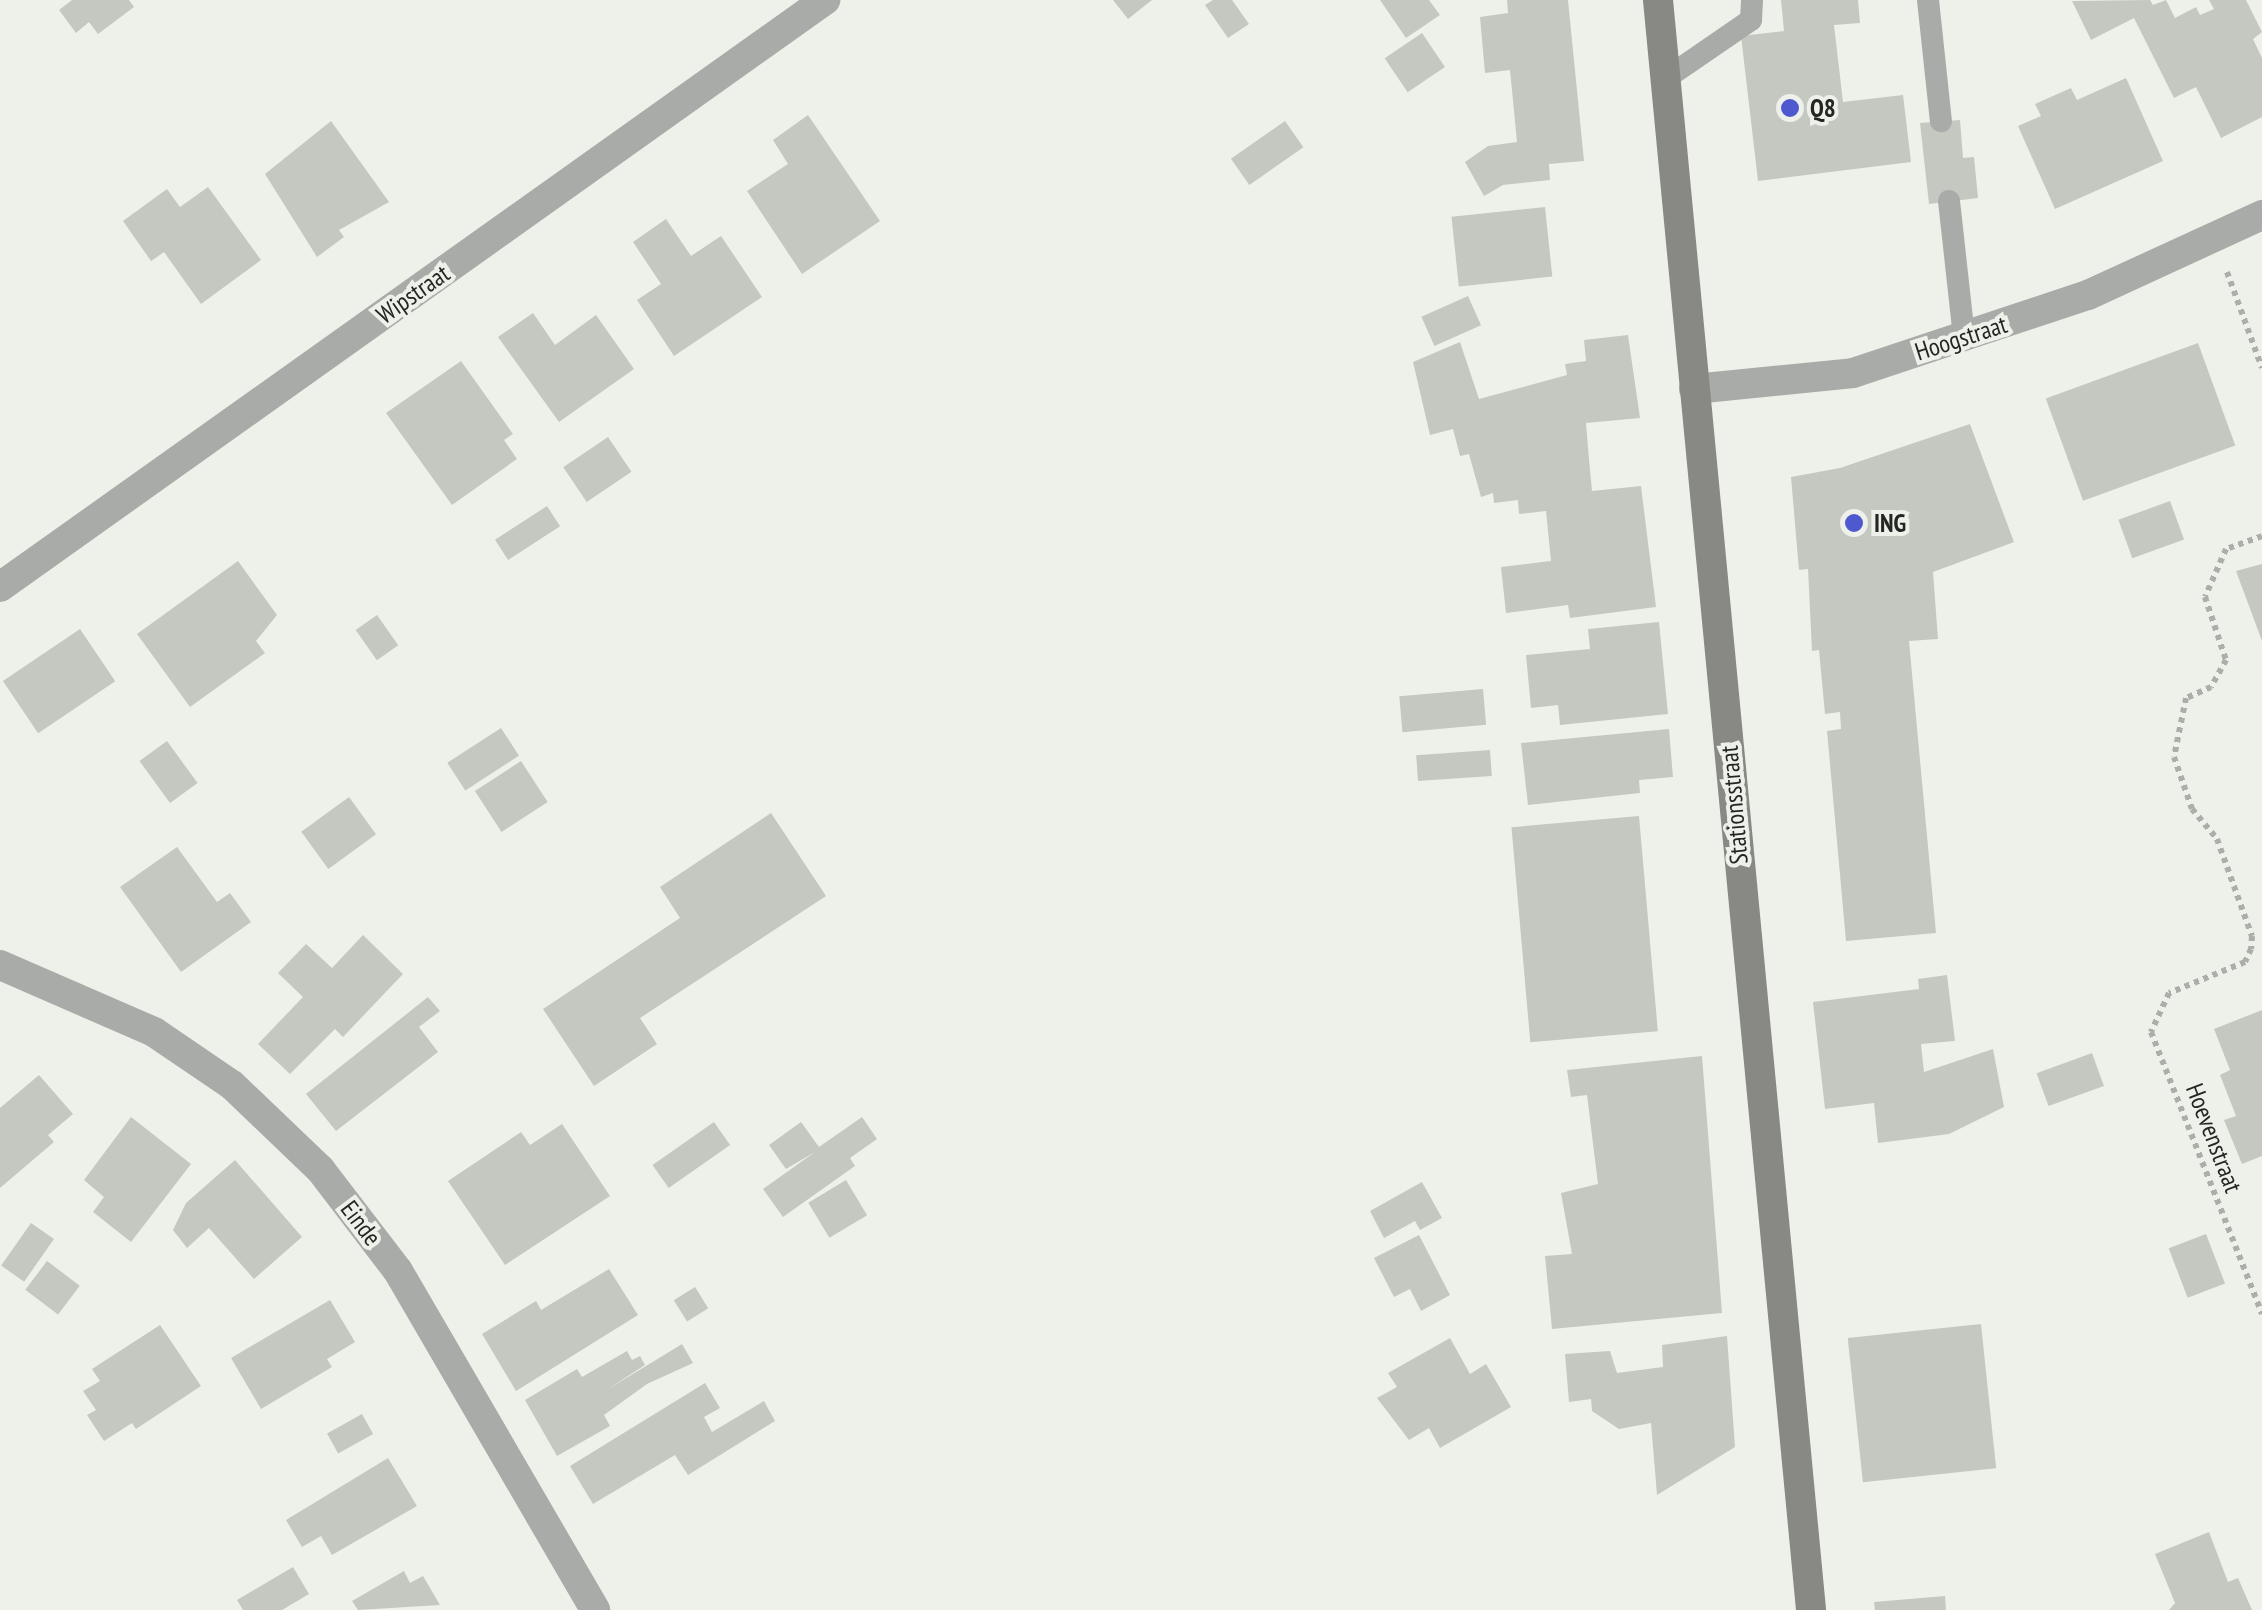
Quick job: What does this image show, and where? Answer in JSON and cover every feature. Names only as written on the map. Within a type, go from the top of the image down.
[{"type":"main road","name":"Stationsstraat","points":[[1658,0],[1811,1610]]},
{"type":"street","name":"Wipstraat","points":[[0,586],[825,0]]},
{"type":"street","name":"Hoogstraat","points":[[1694,389],[1853,372],[2088,294],[2262,215]]},
{"type":"street","name":"Einde","points":[[0,965],[154,1032],[232,1085],[320,1169],[398,1271],[594,1610]]},
{"type":"lane","points":[[1665,79],[1751,20],[1752,0]]},
{"type":"lane","points":[[1928,0],[1940,121]]},
{"type":"lane","points":[[1949,201],[1964,337]]},
{"type":"path","points":[[2214,238],[2262,368]]},
{"type":"path","name":"Hoevenstraat","points":[[2262,536],[2226,549],[2205,597],[2226,660],[2211,687],[2186,698],[2174,757],[2192,808],[2217,838],[2252,936],[2251,950],[2245,962],[2169,993],[2152,1032],[2262,1314]]},
{"type":"building","points":[[72,0],[129,0],[134,7],[98,34],[89,22],[76,33],[59,10]]},
{"type":"building","points":[[1113,0],[1152,0],[1128,19]]},
{"type":"building","points":[[1213,0],[1232,0],[1249,24],[1228,38],[1205,5]]},
{"type":"building","points":[[1380,0],[1429,0],[1440,15],[1406,38]]},
{"type":"building","points":[[1507,0],[1568,0],[1584,161],[1549,164],[1550,180],[1503,185],[1484,196],[1465,162],[1488,146],[1517,142],[1510,70],[1485,73],[1480,17],[1508,13]]},
{"type":"building","points":[[1781,0],[1858,0],[1860,23],[1834,25],[1843,102],[1903,95],[1911,162],[1758,181],[1741,36],[1784,31]]},
{"type":"building","points":[[2150,0],[2153,5],[2166,0],[2175,18],[2196,7],[2200,15],[2214,9],[2209,0],[2246,0],[2262,32],[2253,39],[2262,58],[2262,117],[2221,138],[2196,87],[2174,98],[2134,18],[2091,40],[2072,1]]},
{"type":"building","points":[[1422,33],[1445,67],[1408,92],[1385,58]]},
{"type":"building","points":[[2126,78],[2163,161],[2055,209],[2018,126],[2041,116],[2035,104],[2071,88],[2077,100]]},
{"type":"building","points":[[808,115],[880,221],[802,274],[747,191],[788,164],[773,140]]},
{"type":"building","points":[[1960,120],[1963,158],[1974,157],[1978,198],[1929,204],[1920,123]]},
{"type":"building","points":[[331,121],[389,202],[339,230],[344,237],[317,257],[265,174]]},
{"type":"building","points":[[1285,121],[1303,147],[1249,185],[1231,159]]},
{"type":"building","points":[[208,187],[261,260],[201,304],[164,252],[151,261],[123,221],[167,189],[180,207]]},
{"type":"building","points":[[1545,207],[1552,277],[1459,286],[1452,217]]},
{"type":"building","points":[[666,219],[691,256],[721,236],[762,297],[674,356],[637,300],[661,284],[633,242]]},
{"type":"building","points":[[1468,296],[1481,325],[1434,346],[1421,317]]},
{"type":"building","points":[[533,313],[555,345],[596,315],[634,369],[559,422],[498,337]]},
{"type":"building","points":[[1628,335],[1640,418],[1586,423],[1592,491],[1641,486],[1656,607],[1570,618],[1568,605],[1506,613],[1501,567],[1551,561],[1546,511],[1519,514],[1518,500],[1494,503],[1493,493],[1481,497],[1469,454],[1460,456],[1453,429],[1430,435],[1413,362],[1460,342],[1479,399],[1567,375],[1565,364],[1586,361],[1584,340]]},
{"type":"building","points":[[2198,343],[2235,445],[2083,501],[2046,398]]},
{"type":"building","points":[[461,361],[513,434],[504,440],[517,459],[452,505],[386,413]]},
{"type":"building","points":[[1970,424],[2014,542],[1933,572],[1938,639],[1909,641],[1936,933],[1846,941],[1827,731],[1841,729],[1840,712],[1825,714],[1819,650],[1812,651],[1808,569],[1799,570],[1791,477],[1840,468]]},
{"type":"building","points":[[608,437],[631,472],[587,502],[563,467]]},
{"type":"building","points":[[2170,501],[2184,540],[2132,558],[2118,520]]},
{"type":"building","points":[[547,506],[560,526],[508,560],[495,540]]},
{"type":"building","points":[[238,561],[277,615],[256,641],[265,653],[190,707],[137,634]]},
{"type":"building","points":[[2262,564],[2262,641],[2236,571]]},
{"type":"building","points":[[377,615],[398,645],[377,660],[356,630]]},
{"type":"building","points":[[1659,622],[1668,714],[1560,725],[1558,705],[1531,708],[1526,655],[1590,649],[1588,629]]},
{"type":"building","points":[[80,629],[115,681],[38,733],[3,681]]},
{"type":"building","points":[[1483,689],[1486,725],[1402,732],[1399,696]]},
{"type":"building","points":[[501,728],[519,756],[465,791],[447,763]]},
{"type":"building","points":[[1669,729],[1673,777],[1639,780],[1640,793],[1528,805],[1521,743]]},
{"type":"building","points":[[167,741],[198,783],[170,803],[139,761]]},
{"type":"building","points":[[1490,750],[1492,776],[1418,781],[1416,755]]},
{"type":"building","points":[[521,761],[548,802],[502,832],[475,791]]},
{"type":"building","points":[[349,797],[376,834],[328,869],[301,832]]},
{"type":"building","points":[[771,813],[826,896],[640,1018],[657,1044],[594,1086],[543,1009],[680,918],[660,887]]},
{"type":"building","points":[[1639,816],[1658,1031],[1530,1042],[1511,827]]},
{"type":"building","points":[[177,847],[217,902],[230,893],[251,922],[181,972],[120,887]]},
{"type":"building","points":[[363,935],[403,974],[343,1037],[335,1029],[290,1074],[258,1044],[303,997],[278,973],[306,944],[332,968]]},
{"type":"building","points":[[1947,975],[1955,1041],[1921,1044],[1924,1072],[1993,1049],[2004,1107],[1949,1134],[1878,1143],[1874,1103],[1825,1109],[1813,1002],[1919,989],[1918,979]]},
{"type":"building","points":[[428,997],[440,1011],[419,1027],[438,1052],[336,1131],[306,1094]]},
{"type":"building","points":[[2262,1010],[2262,1156],[2242,1164],[2224,1120],[2236,1116],[2220,1075],[2230,1070],[2214,1029]]},
{"type":"building","points":[[2092,1053],[2104,1086],[2049,1106],[2037,1073]]},
{"type":"building","points":[[1702,1056],[1722,1313],[1552,1329],[1545,1256],[1572,1254],[1561,1193],[1598,1184],[1587,1095],[1571,1097],[1567,1070]]},
{"type":"building","points":[[39,1075],[73,1114],[48,1135],[54,1142],[0,1188],[0,1108]]},
{"type":"building","points":[[131,1117],[191,1164],[131,1242],[93,1212],[104,1197],[84,1180]]},
{"type":"building","points":[[862,1117],[877,1139],[850,1158],[855,1166],[783,1217],[763,1189],[815,1152],[786,1169],[769,1145],[801,1122],[819,1147]]},
{"type":"building","points":[[714,1122],[730,1145],[669,1188],[653,1165]]},
{"type":"building","points":[[562,1124],[610,1196],[505,1265],[448,1181],[521,1132],[530,1145]]},
{"type":"building","points":[[235,1160],[302,1237],[254,1279],[209,1228],[187,1248],[173,1230],[186,1203]]},
{"type":"building","points":[[846,1180],[867,1215],[829,1238],[808,1203]]},
{"type":"building","points":[[1422,1182],[1442,1218],[1420,1230],[1415,1221],[1384,1238],[1370,1211]]},
{"type":"building","points":[[31,1223],[54,1239],[24,1282],[1,1266]]},
{"type":"building","points":[[2206,1234],[2225,1283],[2188,1298],[2169,1248]]},
{"type":"building","points":[[1419,1235],[1450,1295],[1421,1311],[1410,1289],[1394,1297],[1374,1258]]},
{"type":"building","points":[[47,1261],[80,1286],[58,1314],[25,1290]]},
{"type":"building","points":[[609,1269],[638,1315],[516,1391],[482,1334],[536,1301],[541,1310]]},
{"type":"building","points":[[695,1287],[708,1308],[687,1321],[674,1300]]},
{"type":"building","points":[[330,1300],[355,1342],[327,1359],[332,1367],[261,1409],[231,1358]]},
{"type":"building","points":[[1981,1324],[1996,1468],[1863,1482],[1848,1338]]},
{"type":"building","points":[[160,1325],[201,1386],[136,1429],[132,1423],[104,1441],[87,1415],[96,1410],[83,1391],[100,1381],[92,1369]]},
{"type":"building","points":[[1727,1336],[1735,1447],[1657,1495],[1651,1423],[1619,1429],[1592,1411],[1591,1399],[1569,1402],[1565,1354],[1610,1351],[1617,1373],[1663,1367],[1662,1345]]},
{"type":"building","points":[[1450,1338],[1470,1374],[1486,1364],[1511,1407],[1440,1448],[1429,1428],[1409,1440],[1377,1398],[1397,1387],[1388,1373]]},
{"type":"building","points":[[682,1344],[693,1363],[647,1384],[604,1415],[610,1426],[557,1456],[525,1400],[577,1369],[582,1377],[627,1351],[632,1360],[640,1356],[645,1365],[605,1391]]},
{"type":"building","points":[[705,1383],[720,1408],[704,1417],[712,1432],[764,1401],[775,1421],[688,1475],[675,1455],[593,1504],[570,1466]]},
{"type":"building","points":[[362,1414],[373,1434],[338,1454],[327,1433]]},
{"type":"building","points":[[388,1458],[417,1506],[332,1555],[321,1536],[302,1547],[286,1520]]},
{"type":"building","points":[[2209,1532],[2228,1582],[2238,1578],[2252,1610],[2169,1610],[2175,1603],[2155,1554]]},
{"type":"building","points":[[293,1567],[309,1594],[282,1610],[243,1610],[237,1600]]},
{"type":"building","points":[[404,1571],[410,1583],[423,1576],[440,1605],[358,1610],[352,1601]]},
{"type":"building","points":[[1945,1596],[1946,1610],[1875,1610],[1874,1602]]},
{"type":"place","name":"Q8","points":[[1790,108]]},
{"type":"place","name":"ING","points":[[1854,523]]}]
